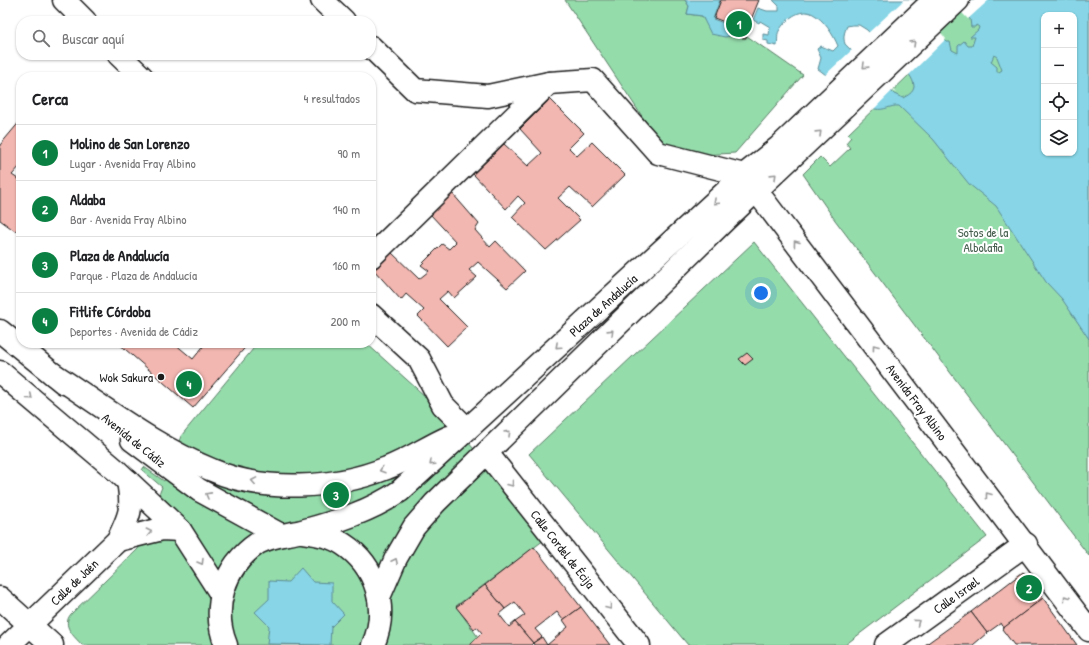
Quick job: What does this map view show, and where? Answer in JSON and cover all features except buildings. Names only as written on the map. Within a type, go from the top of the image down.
[{"type":"main road","points":[[64,0],[80,16]]},
{"type":"main road","points":[[322,0],[339,16]]},
{"type":"main road","points":[[785,153],[934,0]]},
{"type":"main road","points":[[785,153],[958,0]]},
{"type":"main road","points":[[376,52],[415,90],[488,96],[549,84],[593,80],[658,152],[744,175]]},
{"type":"main road","points":[[124,60],[137,72]]},
{"type":"main road","points":[[376,252],[549,84]]},
{"type":"main road","name":"Plaza de Andalucía","points":[[221,641],[219,614],[221,594],[229,574],[242,556],[259,543],[279,534],[301,531],[366,511],[383,503],[400,491],[744,175],[785,153]]},
{"type":"main road","name":"Plaza de Andalucía","points":[[379,596],[396,558],[414,527],[435,503],[725,220],[758,191],[785,153]]},
{"type":"main road","name":"Avenida Fray Albino","points":[[744,175],[758,191],[1026,544],[1089,630]]},
{"type":"main road","points":[[53,374],[183,457],[213,471],[239,479],[268,484],[296,485],[325,483],[357,477],[387,468],[467,429],[443,405],[419,359],[376,320]]},
{"type":"main road","name":"Avenida de Cádiz","points":[[0,330],[16,343]]},
{"type":"main road","name":"Avenida de Cádiz","points":[[22,348],[139,446],[181,478],[279,534]]},
{"type":"main road","points":[[0,372],[128,481],[180,530],[221,594]]},
{"type":"main road","name":"Calle Cordel de Écija","points":[[487,453],[639,645]]},
{"type":"main road","name":"Calle de Jaén","points":[[9,645],[118,540],[130,515],[131,498],[128,481]]},
{"type":"main road","name":"Calle de Jaén","points":[[118,540],[162,529],[180,530]]},
{"type":"main road","name":"Plaza de Andalucía","points":[[301,531],[324,535],[343,544],[359,558],[372,576],[379,596],[381,615],[379,641]]},
{"type":"main road","name":"Calle Israel","points":[[886,645],[1026,544]]},
{"type":"main road","points":[[0,598],[52,645]]},
{"type":"green space","points":[[565,0],[685,0],[689,6],[687,14],[702,16],[704,20],[731,36],[734,27],[803,75],[735,153],[669,157]]},
{"type":"green space","name":"Sotos de la Albolafia","points":[[912,0],[1089,0],[1089,556],[835,220],[803,174],[820,157],[830,167],[850,148],[846,143],[851,137],[848,134],[944,41]]},
{"type":"green space","points":[[754,242],[987,537],[845,645],[688,645],[529,454]]},
{"type":"green space","points":[[254,348],[372,348],[436,406],[504,483],[548,537],[456,606],[478,637],[469,645],[82,645],[70,631],[67,623],[68,618],[138,549],[162,487],[142,470],[144,467],[164,481],[181,436]]},
{"type":"water","points":[[685,0],[720,0],[713,19],[734,27],[731,36],[725,37],[711,34],[702,16],[687,14],[689,6]]},
{"type":"water","points":[[773,0],[912,0],[946,42],[950,42],[952,50],[958,53],[958,46],[964,41],[968,46],[972,46],[975,37],[970,37],[978,30],[979,27],[976,25],[975,27],[971,27],[970,19],[951,0],[1089,0],[1089,339],[1062,299],[1046,282],[996,206],[969,184],[933,139],[899,106],[893,106],[885,109],[875,109],[870,107],[818,69],[821,58],[817,49],[821,46],[833,51],[838,46],[831,32],[821,20],[808,12],[798,13],[789,19],[779,31],[777,46],[768,44],[768,41],[763,40],[763,34],[769,35],[770,27],[760,21],[759,23],[753,20],[758,8],[767,11],[779,11],[779,6]],"holes":[[[859,25],[867,30],[895,57],[908,73],[913,81],[914,87],[910,94],[903,98],[894,94],[845,44],[844,35],[847,26]],[[994,55],[997,57],[1002,70],[999,72],[997,72],[997,67],[991,62]]]},
{"type":"water","points":[[301,568],[313,582],[332,583],[332,601],[344,614],[331,627],[330,645],[267,644],[269,626],[255,612],[269,599],[269,581],[288,582]]},
{"type":"pier","points":[[904,0],[915,0],[946,39],[908,76],[875,45],[867,34]]},
{"type":"pier","points":[[949,0],[989,0],[968,19]]},
{"type":"pier","points":[[853,49],[896,93],[892,91],[873,110],[824,76]]},
{"type":"place","name":"Molino de San Lorenzo","points":[[739,24]]},
{"type":"place","name":"Wok Sakura","points":[[161,377]]},
{"type":"place","name":"Fitlife Córdoba","points":[[189,384]]},
{"type":"place","name":"Plaza de Andalucía","points":[[336,495]]},
{"type":"place","name":"Aldaba","points":[[1029,588]]}]
